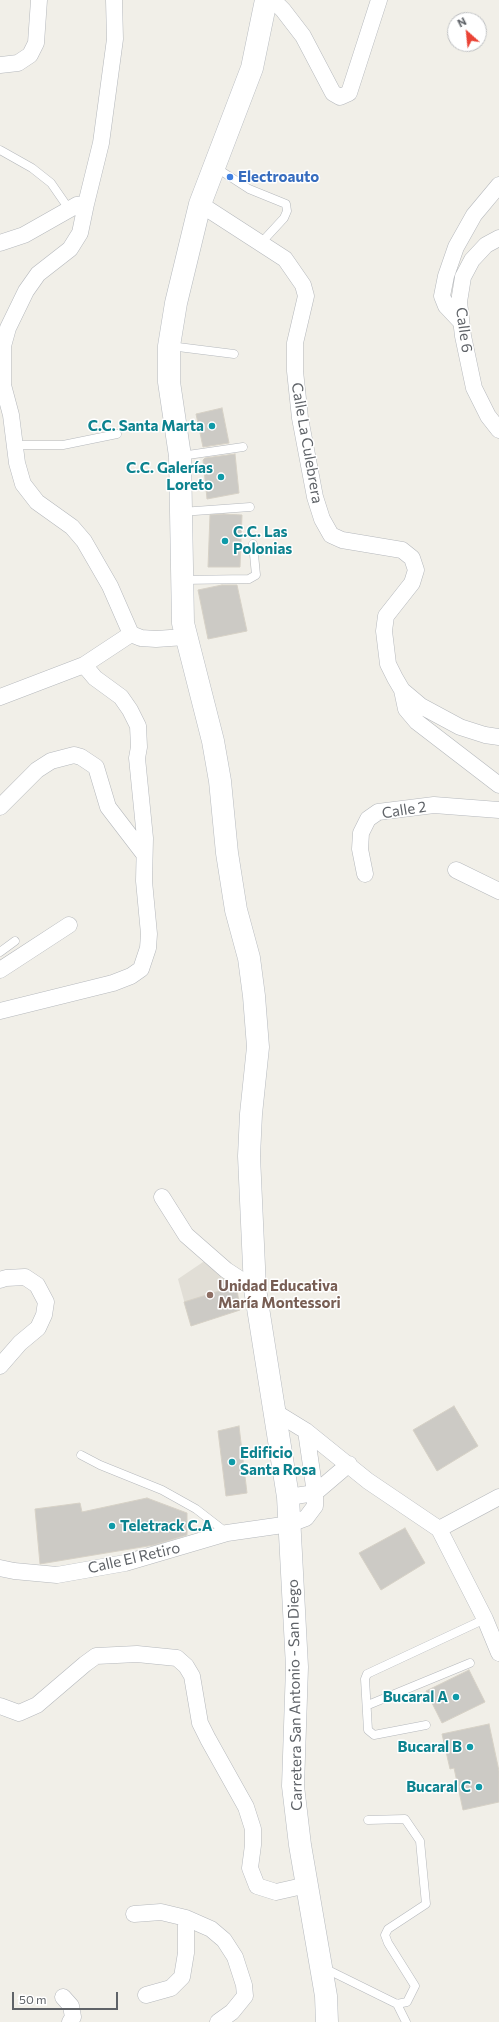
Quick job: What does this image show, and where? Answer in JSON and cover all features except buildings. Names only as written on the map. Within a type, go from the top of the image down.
[{"type":"street","points":[[0,65],[18,63],[30,55],[36,43],[39,0]]},
{"type":"street","points":[[114,0],[116,39],[101,143],[80,233],[70,249],[38,274],[23,297],[8,328],[3,346],[3,385],[16,445],[17,463],[24,484],[37,502],[72,527],[84,541],[110,586],[131,634],[141,638],[156,639],[186,637]]},
{"type":"street","points":[[273,2],[303,36],[333,93],[340,97],[349,93],[379,0]]},
{"type":"street","name":"Carretera San Antonio - San Diego","points":[[273,2],[252,68],[200,204],[176,303],[169,346],[169,382],[180,456],[182,580],[186,637],[192,654],[214,741],[228,860],[236,910],[250,958],[254,996],[258,1047],[251,1114],[249,1156],[255,1288],[288,1496],[297,1667],[293,1786],[300,1845],[319,1966],[326,1996],[327,2022]]},
{"type":"street","points":[[461,322],[446,306],[442,296],[446,276],[456,247],[474,215],[499,185]]},
{"type":"street","points":[[0,243],[24,234],[77,205],[86,204]]},
{"type":"street","name":"Calle La Culebrera","points":[[200,204],[286,259],[303,285],[306,296],[295,343],[295,371],[300,418],[315,497],[322,519],[331,535],[342,540],[402,550],[412,558],[416,570],[412,583],[386,616],[384,631],[388,664],[402,690],[421,706],[460,727],[485,735],[499,736]]},
{"type":"street","name":"Calle 6","points":[[499,238],[486,245],[472,260],[463,277],[459,302],[461,322],[474,388],[488,416],[499,430]]},
{"type":"street","points":[[0,697],[84,665],[131,634]]},
{"type":"street","points":[[0,1011],[113,983],[131,976],[141,969],[148,948],[149,934],[146,918],[144,854],[145,838],[137,758],[139,746],[138,726],[121,697],[95,678],[84,665]]},
{"type":"street","points":[[402,690],[406,709],[417,722],[499,785]]},
{"type":"street","points":[[0,807],[36,770],[51,761],[74,755],[81,757],[96,767],[108,806],[144,854]]},
{"type":"street","name":"Calle 2","points":[[365,874],[360,850],[361,833],[368,819],[378,812],[434,805],[499,810]]},
{"type":"street","points":[[456,870],[499,891]]},
{"type":"street","points":[[0,970],[69,925]]},
{"type":"street","points":[[162,1197],[186,1234],[226,1270],[255,1288]]},
{"type":"street","points":[[0,1280],[25,1277],[37,1285],[46,1302],[44,1315],[38,1328],[20,1343],[0,1366]]},
{"type":"street","points":[[274,1412],[306,1431],[349,1464],[368,1481],[439,1529],[485,1619],[499,1653]]},
{"type":"street","points":[[306,1431],[315,1493]]},
{"type":"street","points":[[288,1496],[315,1493],[349,1464]]},
{"type":"street","name":"Calle El Retiro","points":[[0,1568],[14,1572],[57,1575],[125,1563],[227,1533],[290,1524],[306,1518],[312,1512],[315,1506],[315,1493]]},
{"type":"street","points":[[439,1529],[499,1497]]},
{"type":"street","points":[[0,1706],[19,1713],[37,1705],[96,1656],[137,1654],[178,1658],[186,1666],[192,1676],[200,1723],[216,1757],[242,1797],[246,1807],[253,1830],[254,1845],[250,1868],[257,1886],[276,1892],[307,1885]]},
{"type":"street","points":[[134,1914],[161,1912],[186,1918],[211,1929],[224,1940],[235,1957],[244,1984],[245,1996],[232,2012],[218,2022]]},
{"type":"street","points":[[146,1995],[171,1988],[182,1977],[186,1953],[184,1934],[186,1918]]},
{"type":"street","points":[[63,1997],[71,2006],[72,2017],[70,2022]]},
{"type":"lane","points":[[0,150],[32,168],[51,183],[70,209]]},
{"type":"lane","points":[[214,167],[249,189],[286,204],[287,211],[284,218],[261,243]]},
{"type":"lane","points":[[169,346],[234,354]]},
{"type":"lane","points":[[16,445],[63,445],[117,434]]},
{"type":"lane","points":[[180,456],[243,447]]},
{"type":"lane","points":[[180,512],[250,507]]},
{"type":"lane","points":[[182,580],[249,579],[256,575],[253,544]]},
{"type":"lane","points":[[0,952],[15,941]]},
{"type":"lane","points":[[81,1455],[100,1465],[162,1490],[196,1509],[227,1533]]},
{"type":"lane","points":[[426,1724],[374,1735],[368,1730],[368,1705],[365,1679],[368,1674],[485,1619]]},
{"type":"lane","points":[[368,1705],[470,1663]]},
{"type":"lane","points":[[319,1966],[397,2004],[407,2002],[416,1986],[388,1943],[385,1935],[388,1929],[426,1904],[420,1841],[405,1819],[368,1820]]},
{"type":"lane","points":[[397,2004],[406,2022]]},
{"type":"shaded area","name":"Unidad Educativa María Montessori","points":[[206,1260],[237,1288],[240,1310],[191,1326],[178,1279]]},
{"type":"place","name":"Electroauto","points":[[230,177]]},
{"type":"place","name":"C.C. Santa Marta","points":[[212,426]]},
{"type":"place","name":"C.C. Galerías Loreto","points":[[221,477]]},
{"type":"place","name":"C.C. Las Polonias","points":[[225,541]]},
{"type":"place","name":"Unidad Educativa María Montessori","points":[[210,1295]]},
{"type":"place","name":"Edificio Santa Rosa","points":[[232,1462]]},
{"type":"place","name":"Teletrack C.A","points":[[112,1526]]},
{"type":"place","name":"Bucaral A","points":[[456,1697]]},
{"type":"place","name":"Bucaral B","points":[[470,1747]]},
{"type":"place","name":"Bucaral C","points":[[479,1787]]}]
